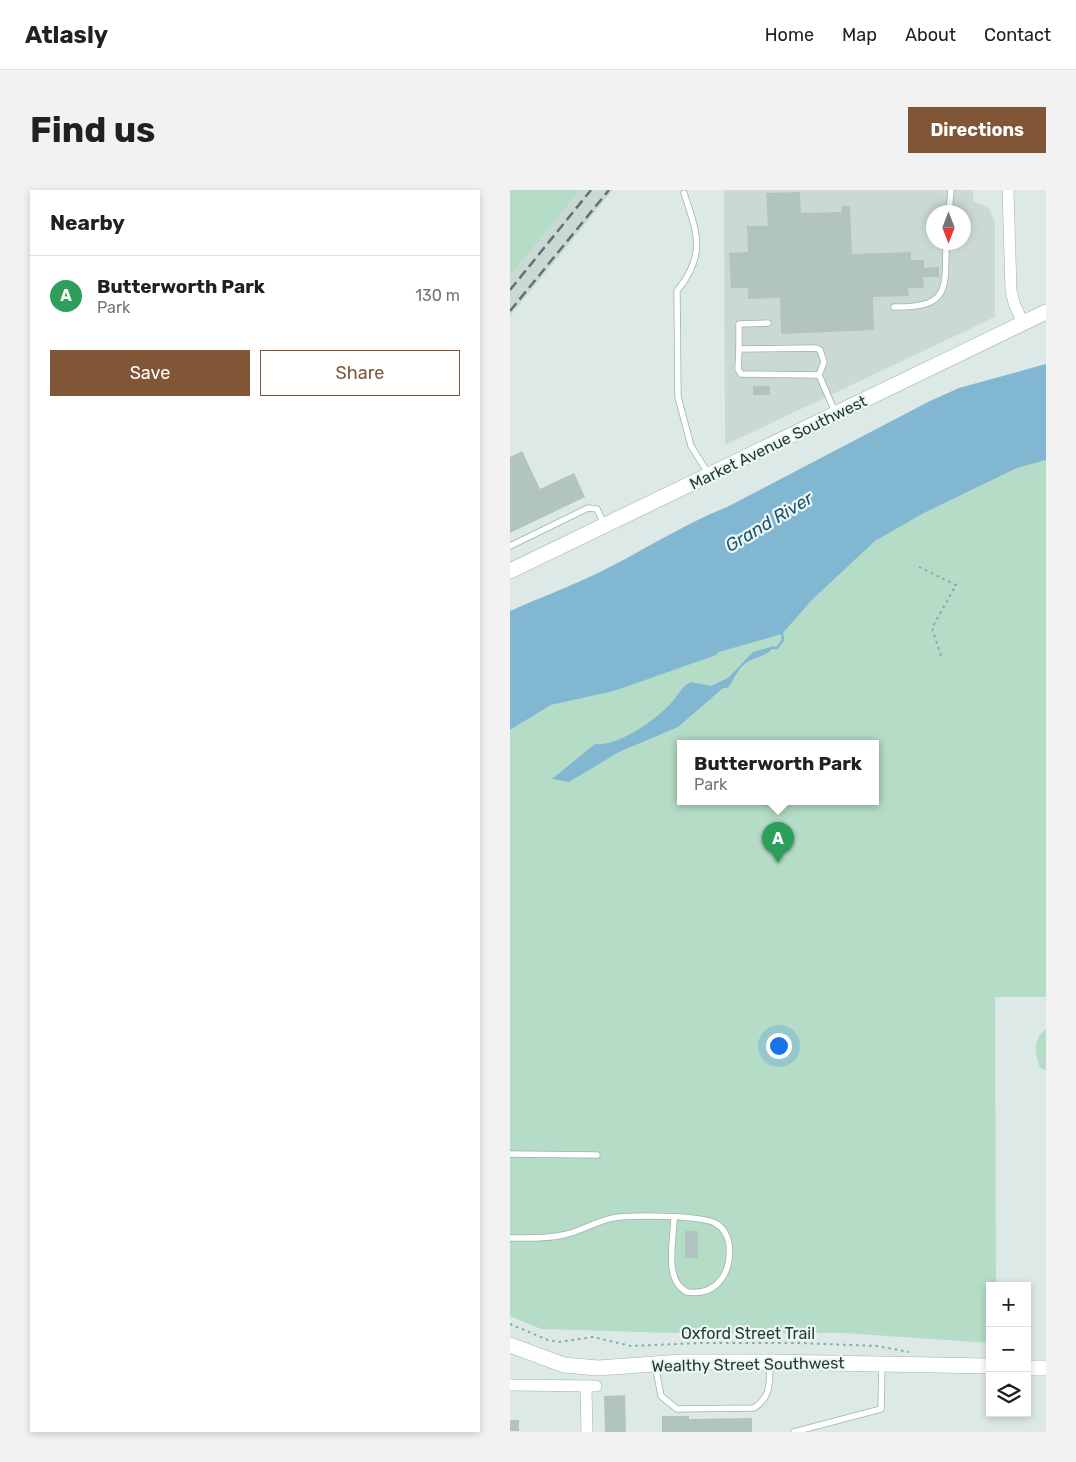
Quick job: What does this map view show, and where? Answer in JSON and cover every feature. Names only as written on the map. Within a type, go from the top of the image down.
[{"type":"main road","name":"Market Avenue Southwest","points":[[510,571],[1046,312]]},
{"type":"main road","name":"Wealthy Street Southwest","points":[[510,1345],[557,1362],[578,1367],[682,1362],[882,1363],[986,1366]]},
{"type":"main road","points":[[1031,1368],[1046,1368]]},
{"type":"street","points":[[1008,190],[1011,290],[1014,304],[1023,323]]},
{"type":"street","points":[[510,1385],[591,1386],[587,1432]]},
{"type":"lane","points":[[950,205],[951,190]]},
{"type":"lane","points":[[684,193],[698,237],[696,257],[685,281],[677,291],[678,397],[691,446],[709,475]]},
{"type":"lane","points":[[894,307],[920,305],[940,295],[945,282],[946,250]]},
{"type":"lane","points":[[768,323],[739,324],[738,369],[741,374],[819,375]]},
{"type":"lane","points":[[738,349],[816,348],[820,350],[824,362],[819,375],[836,414]]},
{"type":"lane","points":[[510,546],[588,508],[596,509],[605,526]]},
{"type":"lane","points":[[510,1154],[597,1155]]},
{"type":"lane","points":[[510,1238],[564,1235],[613,1218],[674,1217],[689,1217],[714,1222],[726,1234],[729,1244],[728,1265],[720,1282],[710,1290],[687,1292],[676,1282],[672,1273],[674,1217]]},
{"type":"lane","points":[[655,1364],[661,1396],[677,1409],[754,1408],[764,1402],[769,1391],[770,1362]]},
{"type":"lane","points":[[797,1432],[881,1409],[882,1363]]},
{"type":"path","points":[[919,567],[956,585],[932,628],[941,656]]},
{"type":"path","name":"Oxford Street Trail","points":[[510,1324],[548,1340],[559,1342],[593,1337],[630,1346],[700,1343],[797,1343],[877,1346],[913,1352]]},
{"type":"shaded area","points":[[580,190],[613,190],[510,316],[510,276]]},
{"type":"shaded area","points":[[724,190],[973,190],[973,201],[988,207],[995,221],[995,317],[725,445]]},
{"type":"green space","points":[[510,190],[580,190],[510,276]]},
{"type":"green space","points":[[1046,460],[1046,997],[995,997],[996,1282],[986,1282],[986,1343],[844,1333],[676,1333],[541,1329],[510,1316],[510,730],[551,705],[614,691],[719,652],[782,634],[812,600],[875,541],[924,513],[1017,468]]},
{"type":"green space","points":[[1046,1029],[1046,1070],[1040,1068],[1036,1047],[1038,1038]]},
{"type":"water","name":"Grand River","points":[[1046,364],[1046,460],[1017,468],[924,513],[875,541],[812,600],[782,634],[719,652],[716,655],[614,691],[551,705],[510,730],[510,611],[598,573],[930,401],[959,388]]},
{"type":"water","points":[[774,646],[765,654],[744,664],[728,688],[723,688],[678,727],[619,752],[569,782],[552,779],[595,744],[604,744],[626,737],[647,724],[672,702],[682,688],[691,682],[711,686],[728,678],[753,652]]},
{"type":"building","points":[[800,192],[801,213],[842,212],[841,206],[850,206],[852,254],[911,252],[911,260],[924,260],[924,268],[939,267],[939,277],[923,277],[924,288],[908,288],[909,296],[873,297],[874,330],[781,334],[780,298],[748,299],[748,288],[731,288],[729,253],[748,252],[747,226],[768,226],[766,193]]},
{"type":"building","points":[[753,386],[770,386],[770,395],[753,395]]},
{"type":"building","points":[[522,451],[540,489],[574,473],[585,497],[510,533],[510,457]]},
{"type":"building","points":[[685,1231],[698,1231],[698,1258],[685,1258]]},
{"type":"building","points":[[625,1395],[626,1432],[605,1432],[604,1396]]},
{"type":"building","points":[[662,1416],[689,1416],[689,1419],[752,1418],[752,1432],[662,1432]]},
{"type":"building","points":[[510,1420],[519,1420],[519,1431],[510,1431]]},
{"type":"waterway","points":[[773,648],[777,648],[783,640],[782,634]]},
{"type":"railway","points":[[510,290],[591,190]]},
{"type":"railway","points":[[510,311],[609,190]]},
{"type":"place","name":"Butterworth Park","points":[[778,863]]}]
